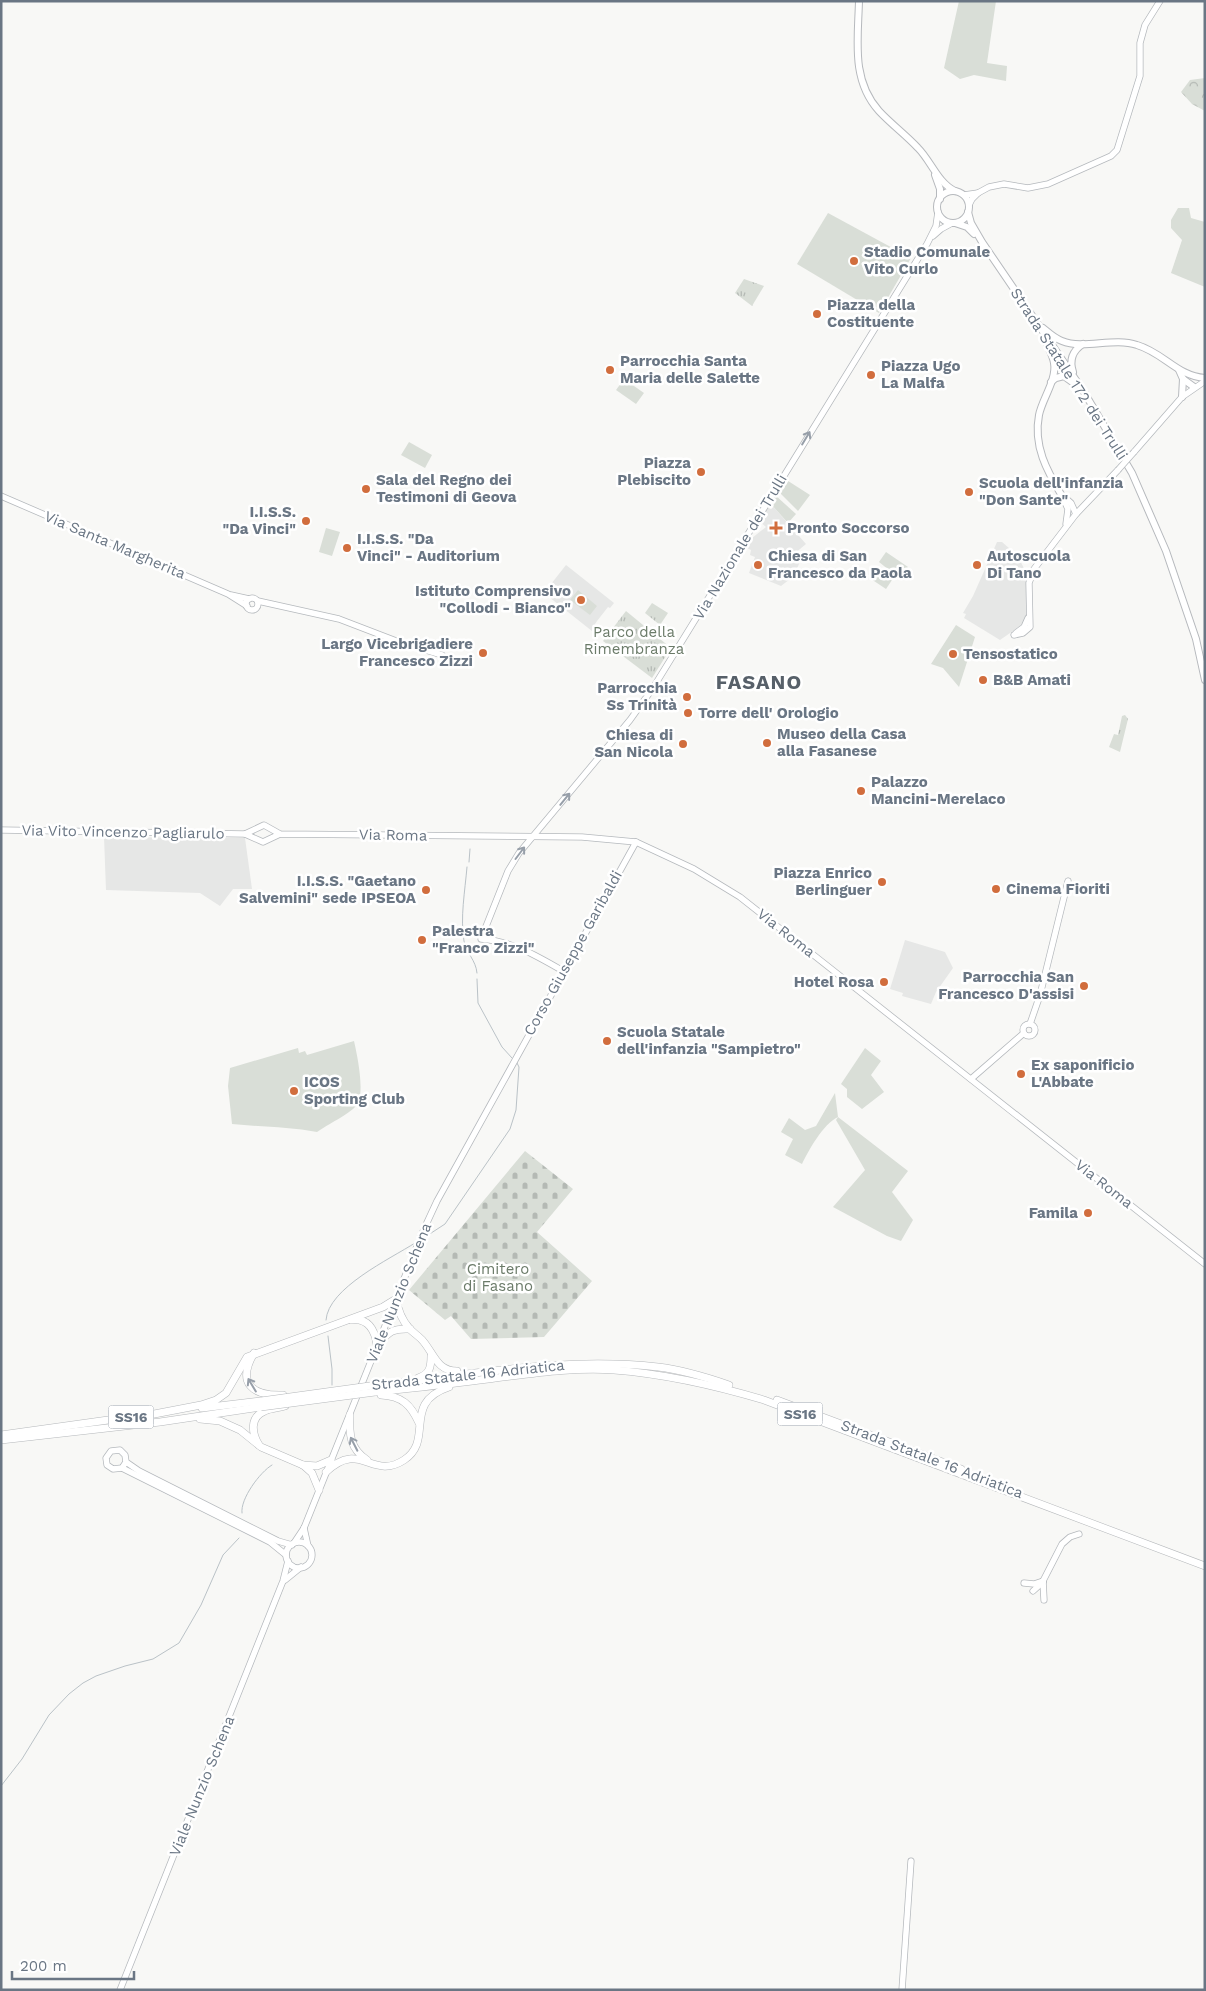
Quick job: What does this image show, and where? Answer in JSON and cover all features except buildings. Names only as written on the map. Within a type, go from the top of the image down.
[{"type":"highway","points":[[148,1415],[201,1405],[216,1400],[226,1393],[255,1352],[383,1307],[396,1299],[400,1316],[410,1329],[426,1344],[431,1355],[442,1368],[450,1371],[495,1370]]},
{"type":"highway","points":[[346,1320],[358,1319],[370,1325],[375,1333],[377,1345]]},
{"type":"highway","points":[[377,1345],[389,1333],[398,1329],[410,1329]]},
{"type":"highway","points":[[397,1383],[422,1377],[429,1372],[431,1355]]},
{"type":"highway","name":"Strada Statale 16 Adriatica","points":[[298,1399],[346,1396],[375,1391],[397,1383],[495,1370],[580,1363],[659,1367],[708,1378],[789,1404],[1205,1561]]},
{"type":"highway","points":[[244,1365],[248,1382],[256,1392],[267,1396],[298,1399]]},
{"type":"highway","name":"Strada Statale 16 Adriatica","points":[[1,1441],[160,1422],[298,1399],[550,1372],[614,1370],[678,1378],[721,1387],[773,1403],[1205,1566]]},
{"type":"highway","points":[[326,1472],[335,1463],[344,1459],[353,1458],[383,1466],[403,1461],[411,1455],[416,1445],[420,1431],[420,1413],[425,1402],[434,1392],[486,1379]]},
{"type":"highway","points":[[375,1391],[403,1400],[413,1410],[419,1424]]},
{"type":"highway","points":[[258,1445],[254,1437],[253,1427],[262,1406]]},
{"type":"highway","name":"Strada Statale 16 Adriatica","points":[[1,1435],[148,1415],[262,1406]]},
{"type":"highway","points":[[350,1415],[350,1438],[354,1447],[373,1464]]},
{"type":"highway","points":[[160,1422],[203,1419],[220,1421],[240,1430],[258,1445],[302,1465],[312,1473],[319,1490]]},
{"type":"highway","points":[[302,1465],[317,1466],[331,1460]]},
{"type":"main road","points":[[859,1],[857,62],[863,87],[879,111],[918,148],[946,185],[964,195]]},
{"type":"main road","points":[[928,161],[940,185],[938,212]]},
{"type":"main road","points":[[940,199],[948,192],[955,191]]},
{"type":"main road","name":"Strada Statale 172 dei Trulli","points":[[964,195],[971,223],[982,242],[1084,392],[1117,446],[1151,515],[1166,551],[1196,639],[1205,680]]},
{"type":"main road","points":[[953,223],[962,220],[969,209]]},
{"type":"main road","name":"Strada Statale 172 dei Trulli","points":[[938,212],[942,218],[967,227],[982,242]]},
{"type":"main road","points":[[1038,324],[1063,342],[1083,344],[1114,341],[1136,344],[1155,352],[1191,376],[1205,379]]},
{"type":"main road","points":[[1038,324],[1054,365],[1038,417],[1037,436],[1043,463],[1062,496]]},
{"type":"main road","points":[[1077,382],[1071,366],[1071,357],[1076,349],[1083,344]]},
{"type":"main road","points":[[1178,368],[1183,379],[1182,397]]},
{"type":"main road","points":[[1050,383],[1056,378],[1064,376],[1084,392]]},
{"type":"main road","points":[[1191,376],[1194,387]]},
{"type":"main road","points":[[1183,379],[1194,387]]},
{"type":"street","points":[[969,209],[972,199],[989,187],[1004,184],[1028,188],[1048,184],[1111,156],[1117,150],[1140,76],[1140,43],[1145,25],[1160,1]]},
{"type":"street","points":[[964,195],[978,193]]},
{"type":"street","name":"Via Nazionale dei Trulli","points":[[564,971],[523,948],[493,940],[481,939],[508,872],[519,853],[644,701],[927,244],[936,226],[938,212]]},
{"type":"street","name":"Via Nazionale dei Trulli","points":[[927,244],[941,229],[953,223]]},
{"type":"street","points":[[1029,616],[1030,578],[1066,526],[1182,397],[1205,379]]},
{"type":"street","name":"Via Santa Margherita","points":[[1,496],[228,594],[247,606]]},
{"type":"street","points":[[1062,496],[1076,514]]},
{"type":"street","points":[[1069,506],[1089,500]]},
{"type":"street","points":[[1066,526],[1069,506]]},
{"type":"street","name":"Via Santa Margherita","points":[[228,594],[253,597],[258,604]]},
{"type":"street","points":[[249,598],[247,606],[251,610],[258,604],[266,604],[339,619],[399,642],[442,655]]},
{"type":"street","points":[[264,825],[271,830],[270,839],[263,842],[257,839],[256,830],[259,826],[264,825]]},
{"type":"street","name":"Via Vito Vincenzo Pagliarulo","points":[[1,830],[244,834],[256,830]]},
{"type":"street","name":"Via Roma","points":[[271,830],[280,834],[582,837],[636,842],[694,869],[740,897],[1205,1264]]},
{"type":"street","name":"Via Vito Vincenzo Pagliarulo","points":[[244,834],[257,839]]},
{"type":"street","name":"Via Roma","points":[[270,839],[280,834]]},
{"type":"street","name":"Corso Giuseppe Garibaldi","points":[[512,1065],[636,842]]},
{"type":"street","points":[[971,1079],[1024,1033],[1025,1026],[1030,1024],[1040,995],[1068,880]]},
{"type":"street","points":[[1024,1033],[1028,1035],[1034,1033],[1035,1028],[1030,1024]]},
{"type":"street","name":"Viale Nunzio Schena","points":[[293,1544],[304,1528],[437,1201],[512,1065]]},
{"type":"street","points":[[114,1449],[120,1450],[125,1455],[126,1462],[122,1468],[117,1470],[109,1467],[106,1462],[108,1453],[114,1449]]},
{"type":"street","points":[[126,1462],[139,1471],[278,1541],[293,1544],[300,1542],[308,1546]]},
{"type":"street","points":[[122,1468],[270,1542],[296,1567],[301,1567]]},
{"type":"street","points":[[283,1581],[311,1560],[312,1552],[308,1546],[304,1528]]},
{"type":"street","points":[[1034,1591],[1043,1581],[1062,1544],[1070,1537],[1078,1534]]},
{"type":"street","points":[[287,1558],[287,1551],[293,1544]]},
{"type":"street","name":"Viale Nunzio Schena","points":[[120,1990],[283,1581],[287,1558]]},
{"type":"street","points":[[1024,1583],[1034,1584],[1043,1581]]},
{"type":"street","points":[[1043,1581],[1044,1600]]},
{"type":"street","points":[[902,1990],[911,1861]]},
{"type":"shaded area","points":[[770,503],[806,544],[794,554],[801,559],[794,576],[781,586],[749,573],[755,557],[750,555],[751,550],[743,546],[766,527],[759,521]]},
{"type":"shaded area","points":[[997,542],[1002,542],[1017,555],[1026,572],[1026,617],[1020,626],[1000,640],[964,618],[966,614],[963,613],[973,596]]},
{"type":"shaded area","name":"Istituto Comprensivo \"Collodi - Bianco\"","points":[[566,565],[614,603],[610,608],[608,607],[592,631],[544,593]]},
{"type":"shaded area","points":[[104,837],[245,838],[252,889],[233,889],[220,906],[200,893],[106,890]]},
{"type":"shaded area","points":[[905,940],[945,952],[953,968],[936,992],[931,1004],[902,996],[903,993],[890,989]]},
{"type":"green space","points":[[959,1],[996,1],[987,63],[1007,66],[1006,81],[974,75],[960,79],[944,68]]},
{"type":"green space","points":[[1205,78],[1205,111],[1192,104],[1181,92],[1190,80]]},
{"type":"green space","points":[[1178,208],[1189,208],[1191,218],[1205,222],[1205,287],[1171,273],[1182,240],[1171,228],[1171,220]]},
{"type":"green space","name":"Stadio Comunale Vito Curlo","points":[[828,213],[911,258],[879,313],[797,264]]},
{"type":"green space","points":[[744,279],[764,286],[752,306],[735,293]]},
{"type":"green space","points":[[624,379],[644,393],[636,404],[616,390]]},
{"type":"green space","points":[[409,442],[432,455],[425,468],[401,455]]},
{"type":"green space","points":[[785,479],[810,495],[798,511],[778,491]]},
{"type":"green space","points":[[775,495],[796,514],[788,523],[770,503]]},
{"type":"green space","points":[[326,528],[340,532],[332,556],[319,552]]},
{"type":"green space","points":[[886,552],[908,567],[899,578],[879,562]]},
{"type":"green space","points":[[880,568],[894,577],[886,589],[871,579]]},
{"type":"green space","points":[[578,590],[597,606],[590,615],[570,600]]},
{"type":"green space","points":[[652,603],[668,613],[660,625],[645,613]]},
{"type":"green space","name":"Parco della Rimembranza","points":[[626,611],[671,648],[652,678],[603,641]]},
{"type":"green space","name":"Tensostatico","points":[[956,625],[975,637],[959,687],[943,668],[931,664]]},
{"type":"green space","points":[[1125,715],[1128,719],[1120,752],[1109,747],[1114,734],[1118,735],[1122,716]]},
{"type":"green space","name":"ICOS Sporting Club","points":[[354,1041],[361,1084],[359,1101],[348,1112],[317,1132],[232,1124],[228,1086],[230,1068],[298,1048],[299,1053],[305,1051],[307,1055]]},
{"type":"green space","points":[[865,1048],[881,1061],[871,1075],[884,1092],[862,1109],[847,1097],[847,1089],[841,1084]]},
{"type":"green space","points":[[835,1093],[838,1117],[832,1120],[822,1131],[802,1164],[785,1155],[793,1139],[781,1132],[789,1118],[805,1130],[816,1126]]},
{"type":"green space","points":[[838,1117],[908,1171],[892,1192],[913,1220],[901,1241],[887,1236],[833,1207],[865,1170],[836,1120]]},
{"type":"green space","name":"Cimitero di Fasano","points":[[525,1151],[573,1189],[537,1232],[592,1281],[544,1337],[471,1339],[451,1316],[445,1320],[409,1290]]},
{"type":"waterway","points":[[469,862],[470,849]]},
{"type":"waterway","points":[[467,867],[462,923],[465,945],[475,964],[477,973]]},
{"type":"waterway","points":[[477,979],[478,1003],[502,1047],[512,1058]]},
{"type":"waterway","points":[[422,1239],[445,1224],[510,1129],[516,1110],[519,1067],[517,1063]]},
{"type":"waterway","points":[[326,1320],[329,1308],[348,1286],[376,1266],[415,1243]]},
{"type":"waterway","points":[[328,1336],[332,1385]]},
{"type":"waterway","points":[[242,1513],[242,1507],[247,1494],[262,1473],[272,1465]]},
{"type":"waterway","points":[[1,1786],[22,1759],[49,1715],[69,1694],[96,1676],[153,1659],[179,1643],[201,1605],[223,1555],[239,1538]]},
{"type":"place","name":"Stadio Comunale Vito Curlo","points":[[854,261]]},
{"type":"place","name":"Piazza della Costituente","points":[[817,314]]},
{"type":"place","name":"Parrocchia Santa Maria delle Salette","points":[[610,370]]},
{"type":"place","name":"Piazza Ugo La Malfa","points":[[871,375]]},
{"type":"place","name":"Piazza Plebiscito","points":[[701,472]]},
{"type":"place","name":"Sala del Regno dei Testimoni di Geova","points":[[366,489]]},
{"type":"place","name":"Scuola dell'infanzia \"Don Sante\"","points":[[969,492]]},
{"type":"place","name":"I.I.S.S. \"Da Vinci\"","points":[[306,521]]},
{"type":"place","name":"Pronto Soccorso","points":[[776,528]]},
{"type":"place","name":"I.I.S.S. \"Da Vinci\" - Auditorium","points":[[347,548]]},
{"type":"place","name":"Chiesa di San Francesco da Paola","points":[[758,565]]},
{"type":"place","name":"Autoscuola Di Tano","points":[[977,565]]},
{"type":"place","name":"Istituto Comprensivo \"Collodi - Bianco\"","points":[[581,600]]},
{"type":"place","name":"Largo Vicebrigadiere Francesco Zizzi","points":[[483,653]]},
{"type":"place","name":"Tensostatico","points":[[953,654]]},
{"type":"place","name":"B&B Amati","points":[[983,680]]},
{"type":"place","name":"Parrocchia Ss Trinità","points":[[687,697]]},
{"type":"place","name":"Torre dell' Orologio","points":[[688,713]]},
{"type":"place","name":"Museo della Casa alla Fasanese","points":[[767,743]]},
{"type":"place","name":"Chiesa di San Nicola","points":[[683,744]]},
{"type":"place","name":"Palazzo Mancini-Merelaco","points":[[861,791]]},
{"type":"place","name":"Piazza Enrico Berlinguer","points":[[882,882]]},
{"type":"place","name":"Cinema Fioriti","points":[[996,889]]},
{"type":"place","name":"I.I.S.S. \"Gaetano Salvemini\" sede IPSEOA","points":[[426,890]]},
{"type":"place","name":"Palestra \"Franco Zizzi\"","points":[[422,940]]},
{"type":"place","name":"Hotel Rosa","points":[[884,982]]},
{"type":"place","name":"Parrocchia San Francesco D'assisi","points":[[1084,986]]},
{"type":"place","name":"Scuola Statale dell'infanzia \"Sampietro\"","points":[[607,1041]]},
{"type":"place","name":"Ex saponificio L'Abbate","points":[[1021,1074]]},
{"type":"place","name":"ICOS Sporting Club","points":[[294,1091]]},
{"type":"place","name":"Famila","points":[[1088,1213]]},
{"type":"district","name":"FASANO","points":[[759,682]]}]
